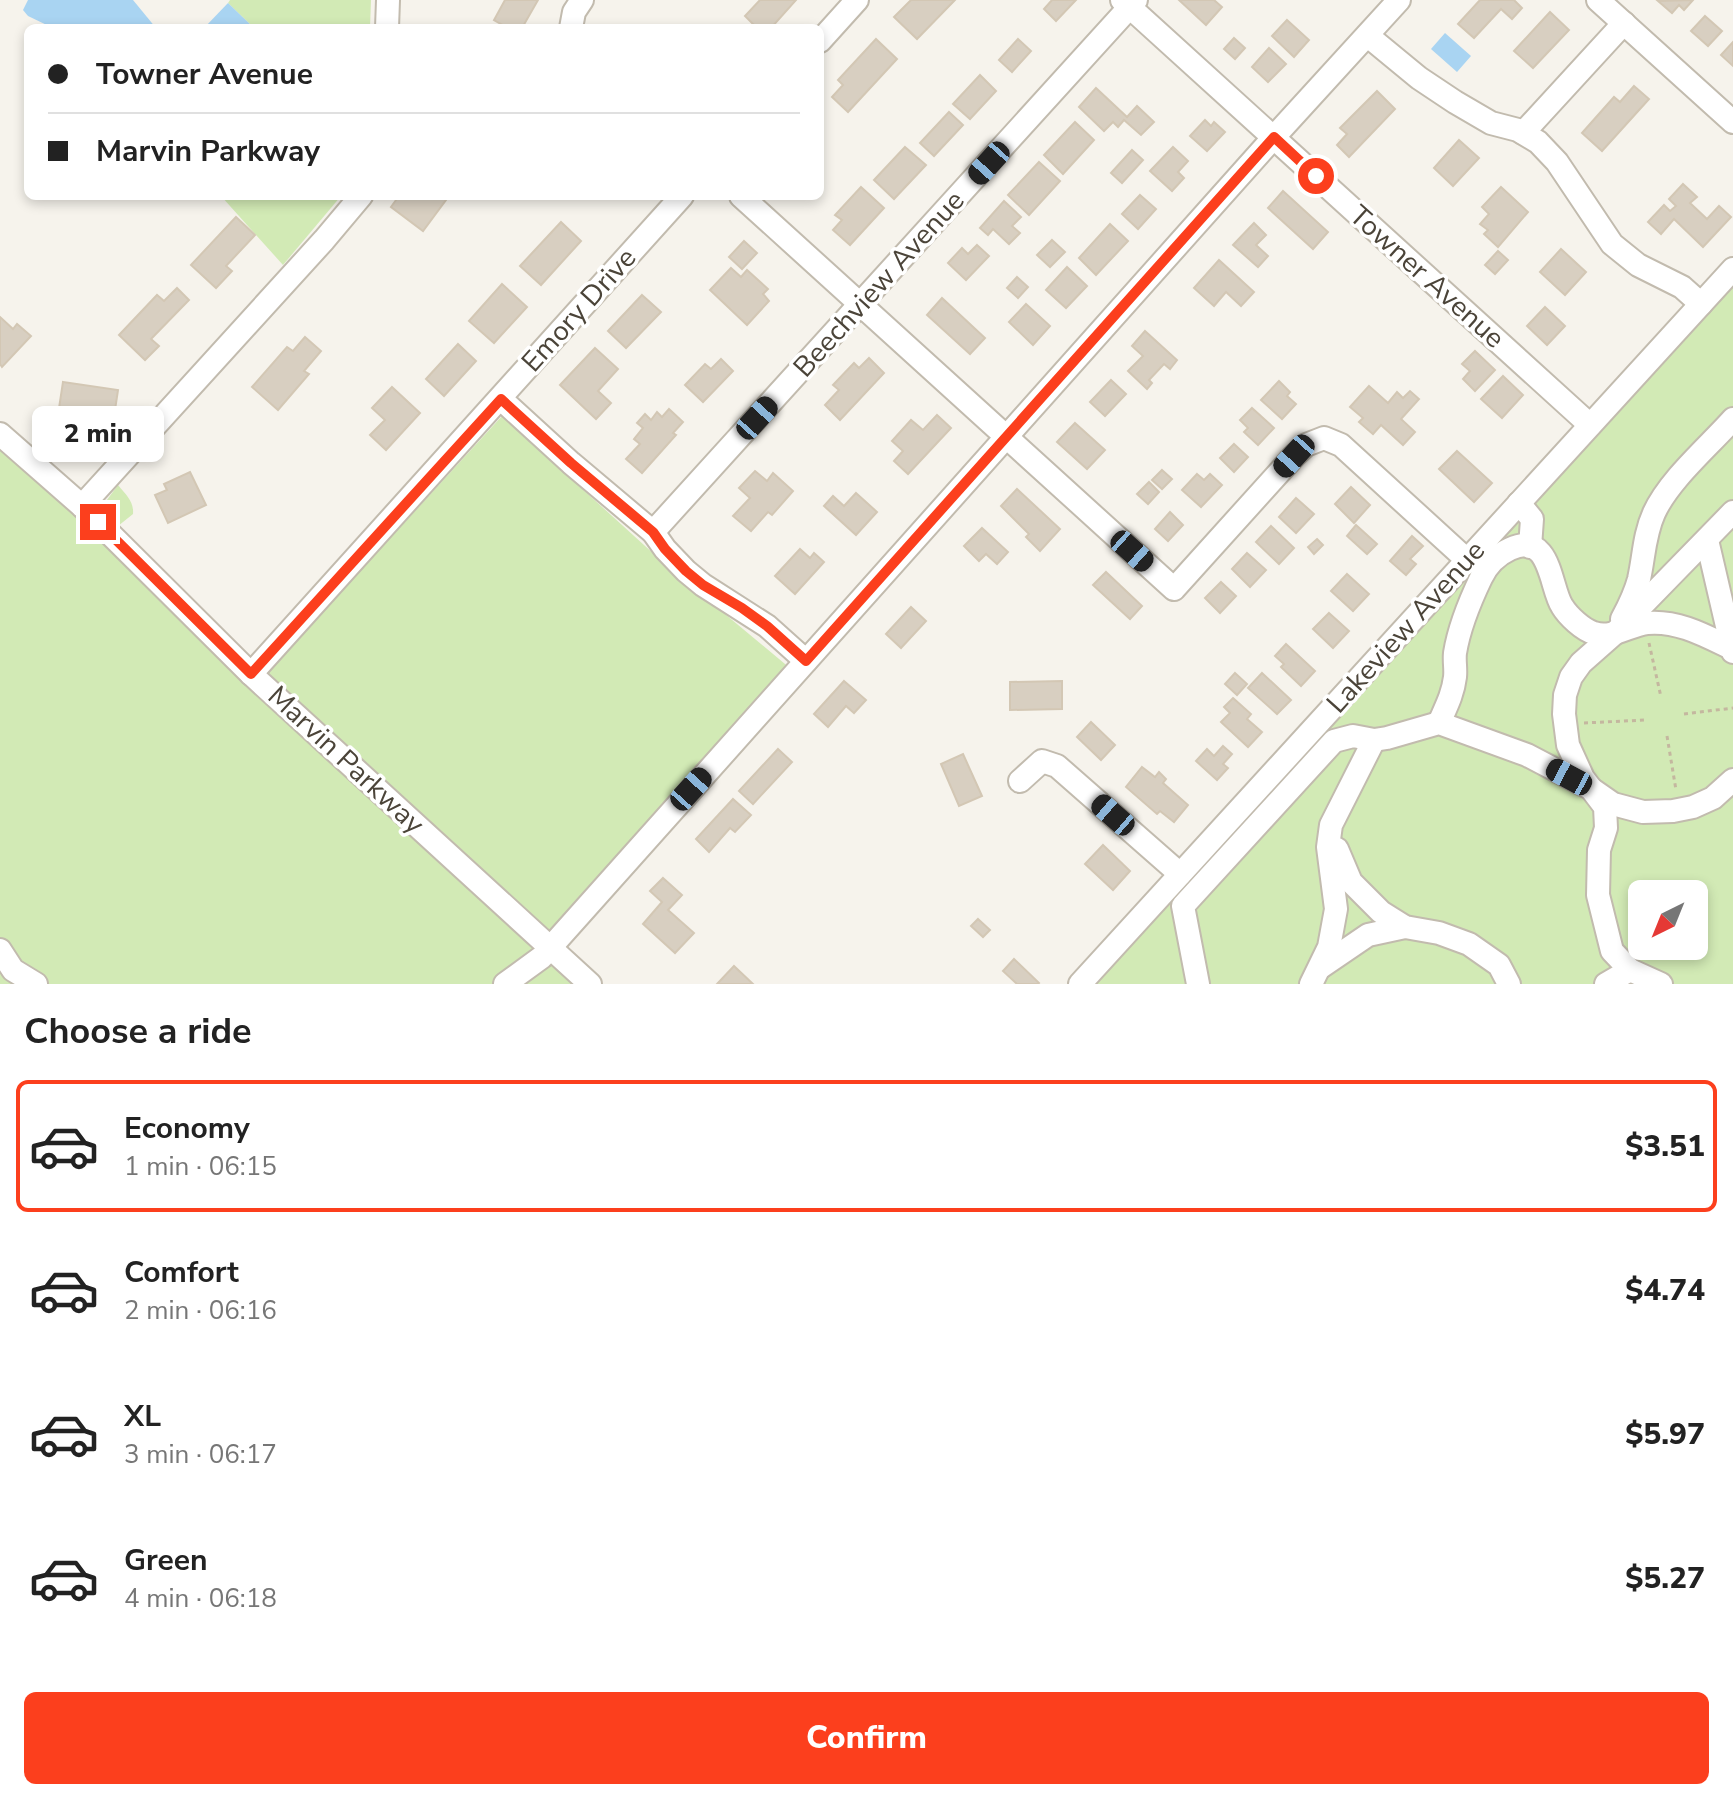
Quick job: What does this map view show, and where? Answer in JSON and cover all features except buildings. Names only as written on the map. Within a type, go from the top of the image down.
[{"type":"street","points":[[387,24],[388,0]]},
{"type":"street","points":[[572,24],[574,12],[582,0]]},
{"type":"street","points":[[824,37],[857,0]]},
{"type":"street","points":[[505,984],[542,957],[1399,0]]},
{"type":"street","points":[[1598,0],[1733,122]]},
{"type":"street","name":"Towner Avenue","points":[[1129,2],[1590,425]]},
{"type":"street","name":"Beechview Avenue","points":[[653,532],[861,304],[1129,2]]},
{"type":"street","points":[[1523,133],[1624,23]]},
{"type":"street","points":[[1368,36],[1455,102],[1491,123],[1523,133],[1538,142],[1557,162],[1617,249],[1638,265],[1682,287],[1701,304]]},
{"type":"street","points":[[82,506],[358,200]]},
{"type":"street","name":"Emory Drive","points":[[251,674],[678,200]]},
{"type":"street","points":[[745,200],[1174,589],[1294,456],[1306,445],[1324,438],[1341,445],[1467,560]]},
{"type":"street","name":"Lakeview Avenue","points":[[1080,984],[1733,269]]},
{"type":"street","points":[[501,399],[653,532],[686,571],[767,626],[806,661]]},
{"type":"street","points":[[1615,633],[1633,599],[1644,545],[1655,511],[1667,492],[1733,419]]},
{"type":"street","name":"Marvin Parkway","points":[[0,434],[82,506],[251,674],[590,984]]},
{"type":"street","points":[[1519,503],[1532,519],[1530,547]]},
{"type":"street","points":[[1661,984],[1630,970],[1612,951],[1598,895],[1599,850],[1606,828],[1605,807],[1590,788],[1571,753],[1565,723],[1565,695],[1571,677],[1581,663],[1615,633],[1733,512]]},
{"type":"street","points":[[1707,540],[1733,650]]},
{"type":"street","points":[[1439,723],[1452,694],[1458,643],[1473,594],[1485,570],[1500,554],[1515,547],[1537,549],[1553,572],[1561,605],[1583,627],[1596,634],[1615,633],[1645,623],[1667,624],[1690,629],[1733,650]]},
{"type":"street","points":[[1198,984],[1183,906],[1334,741],[1353,736],[1374,740],[1439,723],[1527,755],[1590,788],[1602,798],[1629,810],[1643,812],[1680,810],[1713,798],[1733,780]]},
{"type":"street","points":[[1313,977],[1329,947],[1336,909],[1328,847],[1331,825],[1374,740]]},
{"type":"street","points":[[1020,781],[1040,762],[1057,766],[1180,874]]},
{"type":"street","points":[[1331,825],[1338,855],[1351,882],[1381,912],[1405,927],[1439,933],[1469,944],[1499,965],[1509,984]]},
{"type":"street","points":[[1313,977],[1368,935],[1405,927]]},
{"type":"street","points":[[0,950],[13,970],[36,984]]},
{"type":"street","points":[[1606,984],[1630,970]]},
{"type":"path","points":[[1645,623],[1661,697]]},
{"type":"path","points":[[1684,714],[1733,708]]},
{"type":"path","points":[[1565,723],[1645,720]]},
{"type":"path","points":[[1667,736],[1680,810]]},
{"type":"green space","points":[[230,0],[371,0],[370,24],[250,24],[228,3]]},
{"type":"green space","points":[[225,200],[338,200],[283,265]]},
{"type":"green space","points":[[1733,276],[1733,984],[1094,984]]},
{"type":"green space","points":[[502,416],[666,565],[791,669],[550,934],[262,678]]},
{"type":"green space","points":[[0,450],[70,511],[575,984],[0,984]]},
{"type":"green space","points":[[118,485],[131,502],[133,514],[118,526],[105,513],[104,504]]},
{"type":"water","points":[[28,0],[133,0],[153,24],[45,24],[23,10]]},
{"type":"water","points":[[228,3],[250,24],[208,24]]},
{"type":"water","points":[[1445,33],[1471,56],[1457,72],[1431,49]]},
{"type":"route","points":[[98,522],[251,674],[501,399],[653,532],[686,571],[767,626],[806,661],[1274,137],[1316,176]]}]
